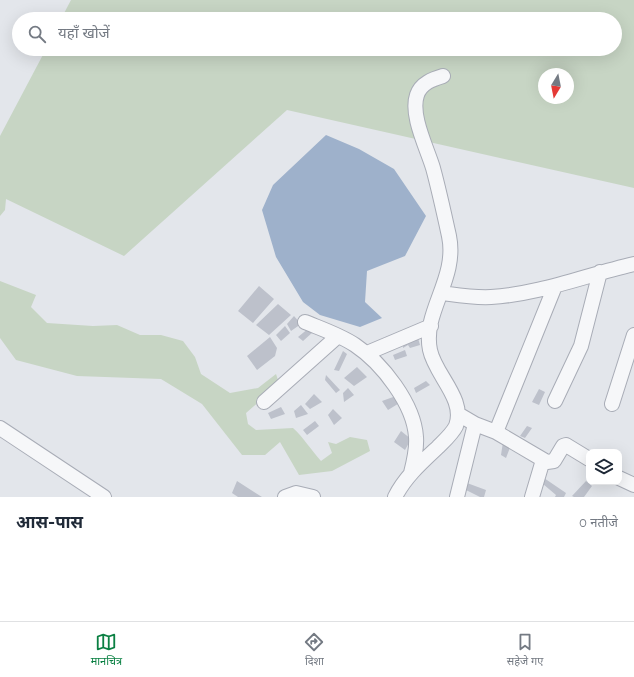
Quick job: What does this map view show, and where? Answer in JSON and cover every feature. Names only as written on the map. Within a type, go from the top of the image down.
[{"type":"street","points":[[395,497],[401,484],[447,438],[455,427],[458,414],[453,398],[430,350],[431,326],[448,273],[452,252],[433,169],[416,116],[415,104],[417,94],[422,87],[428,82],[443,76]]},
{"type":"street","points":[[442,293],[488,297],[533,292],[600,272],[634,264]]},
{"type":"street","points":[[556,401],[581,346],[600,272]]},
{"type":"street","points":[[496,432],[555,286]]},
{"type":"street","points":[[306,322],[338,336],[367,354],[399,392],[410,410],[417,438],[411,473]]},
{"type":"street","points":[[367,354],[431,326]]},
{"type":"street","points":[[612,404],[634,335]]},
{"type":"street","points":[[264,402],[338,336]]},
{"type":"street","points":[[458,414],[475,424],[496,432],[543,460],[551,463],[562,446],[566,445],[586,457]]},
{"type":"street","points":[[457,497],[475,424]]},
{"type":"street","points":[[0,428],[104,497]]},
{"type":"street","points":[[532,497],[543,460]]},
{"type":"street","points":[[622,479],[634,485]]},
{"type":"street","points":[[285,497],[296,493],[314,497]]},
{"type":"green space","points":[[71,0],[634,0],[634,188],[287,110],[124,256],[6,199],[5,210],[0,216],[0,136],[42,56],[622,56],[622,12],[65,12]]},
{"type":"green space","points":[[0,281],[36,295],[31,307],[47,323],[93,326],[117,325],[140,335],[161,335],[183,341],[195,357],[201,374],[230,393],[258,388],[276,374],[280,386],[246,413],[248,424],[256,430],[293,428],[321,461],[332,453],[328,442],[336,444],[350,437],[367,440],[370,451],[332,471],[299,475],[280,442],[265,455],[242,455],[202,404],[161,379],[77,376],[16,360],[0,338]]},
{"type":"water","points":[[326,135],[359,149],[394,169],[426,216],[405,256],[367,271],[365,302],[382,318],[360,327],[320,315],[303,302],[276,257],[262,210],[273,185]]},
{"type":"building","points":[[259,286],[274,299],[253,323],[238,311]]},
{"type":"building","points":[[278,304],[291,315],[269,335],[256,325]]},
{"type":"building","points":[[294,316],[301,324],[291,331],[287,324]]},
{"type":"building","points":[[285,326],[290,333],[281,341],[276,335]]},
{"type":"building","points":[[309,328],[313,332],[303,341],[298,337]]},
{"type":"building","points":[[270,337],[277,348],[275,356],[257,370],[247,356]]},
{"type":"building","points":[[418,338],[420,345],[410,348],[408,345],[403,348],[403,345]]},
{"type":"building","points":[[405,350],[407,356],[395,360],[393,355]]},
{"type":"building","points":[[343,351],[347,354],[339,371],[334,370]]},
{"type":"building","points":[[357,367],[367,377],[354,386],[344,378]]},
{"type":"building","points":[[326,375],[340,390],[336,393],[325,380]]},
{"type":"building","points":[[426,381],[430,385],[416,393],[414,388]]},
{"type":"building","points":[[348,388],[354,395],[344,402],[343,393]]},
{"type":"building","points":[[539,389],[545,392],[539,405],[532,402]]},
{"type":"building","points":[[314,394],[322,402],[310,409],[305,404]]},
{"type":"building","points":[[396,396],[401,402],[388,410],[382,401]]},
{"type":"building","points":[[301,405],[308,414],[296,418],[294,411]]},
{"type":"building","points":[[281,407],[285,414],[271,419],[268,413]]},
{"type":"building","points":[[333,409],[342,418],[334,425],[328,415]]},
{"type":"building","points":[[315,421],[319,426],[307,435],[303,430]]},
{"type":"building","points":[[527,426],[532,428],[525,438],[520,436]]},
{"type":"building","points":[[401,431],[411,439],[405,450],[394,442]]},
{"type":"building","points":[[503,442],[511,445],[506,458],[501,455]]},
{"type":"building","points":[[544,478],[566,493],[564,497],[555,497],[556,495],[543,484]]},
{"type":"building","points":[[237,481],[262,497],[238,497],[232,493]]},
{"type":"building","points":[[586,481],[586,485],[592,486],[584,497],[572,496]]},
{"type":"building","points":[[467,483],[486,490],[484,497],[480,497],[466,490]]}]
